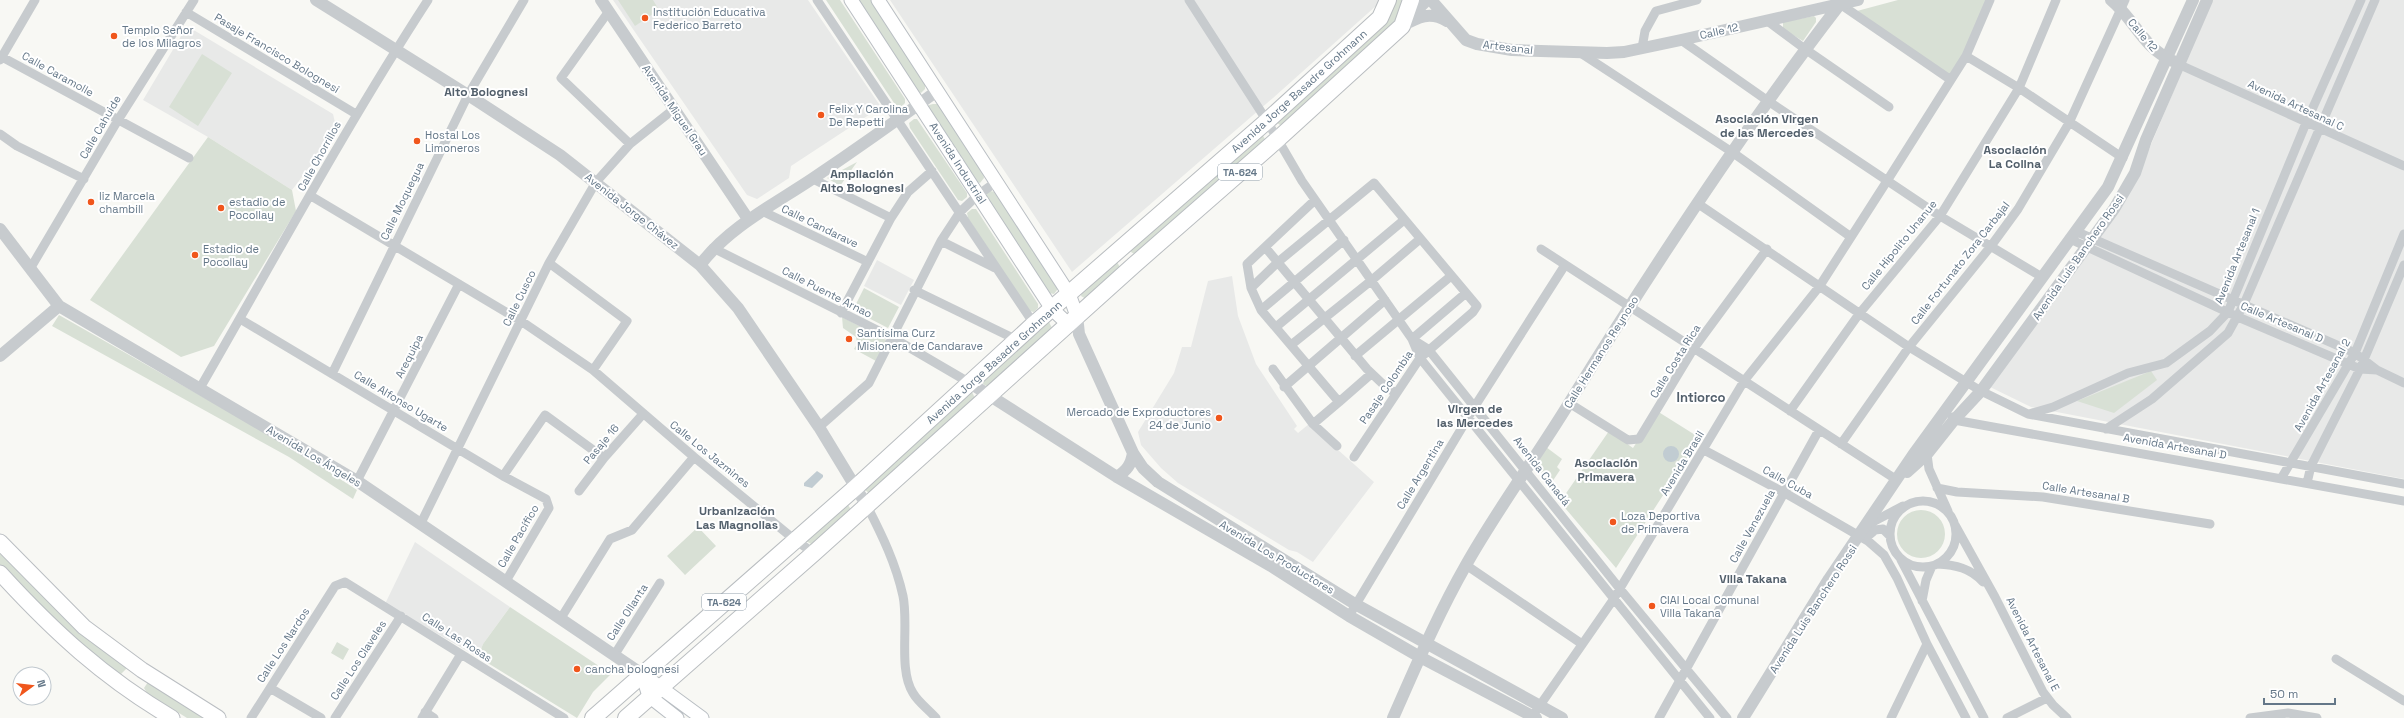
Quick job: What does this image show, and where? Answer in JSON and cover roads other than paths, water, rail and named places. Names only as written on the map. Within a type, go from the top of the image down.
[{"type":"highway","name":"Avenida Jorge Basadre Grohmann","points":[[593,718],[856,487],[1034,324],[1121,250],[1267,121],[1380,18],[1388,0]]},
{"type":"highway","name":"Avenida Jorge Basadre Grohmann","points":[[626,718],[867,506],[1134,264],[1278,140],[1402,26],[1411,0]]},
{"type":"highway","points":[[1121,250],[1134,264]]},
{"type":"main road","name":"Avenida Industrial","points":[[851,0],[1052,309],[1072,320]]},
{"type":"main road","name":"Avenida Industrial","points":[[878,0],[1069,294],[1072,320]]},
{"type":"main road","points":[[0,542],[84,627],[142,670],[218,718]]},
{"type":"main road","points":[[0,573],[70,645],[130,691],[155,714],[172,718]]},
{"type":"main road","points":[[130,691],[142,670]]},
{"type":"main road","name":"Avenida Los Ángeles","points":[[642,674],[678,718]]},
{"type":"main road","name":"Avenida Los Ángeles","points":[[656,692],[702,718]]},
{"type":"street","points":[[1,58],[35,0]]},
{"type":"street","name":"Calle Cahuide","points":[[30,269],[118,120],[194,0]]},
{"type":"street","name":"Avenida Jorge Chávez","points":[[316,0],[468,95],[560,155],[700,265],[738,308],[819,427],[867,506]]},
{"type":"street","name":"Calle Chorrillos","points":[[200,388],[311,196],[356,114],[428,0]]},
{"type":"street","name":"Calle Moquegua","points":[[332,374],[468,95],[524,0]]},
{"type":"street","name":"Avenida Miguel Grau","points":[[601,0],[748,219]]},
{"type":"street","points":[[818,0],[1034,324]]},
{"type":"street","points":[[1189,0],[1267,121],[1302,181],[1330,219],[1412,339],[1420,358],[1613,600],[1710,718]]},
{"type":"street","points":[[1402,26],[1427,0]]},
{"type":"street","name":"Artesanal","points":[[1431,0],[1466,40],[1477,44],[1512,50],[1579,52]]},
{"type":"street","points":[[1642,48],[1645,31],[1656,11],[1696,0]]},
{"type":"street","name":"Calle 12","points":[[1579,52],[1607,53],[1642,48],[1839,2],[1858,0]]},
{"type":"street","name":"Avenida Brasil","points":[[1536,714],[1620,589],[1744,381],[1819,287],[1887,181],[1966,56],[1990,0]]},
{"type":"street","name":"Calle Hipolito Unanue","points":[[1790,411],[1859,314],[1940,216],[2019,88],[2056,0]]},
{"type":"street","name":"Calle 12","points":[[2111,0],[2123,4],[2156,53],[2173,61]]},
{"type":"street","name":"Avenida Luis Banchero Rossi","points":[[1743,718],[1829,579],[1863,539],[1871,527],[1897,480],[1981,391],[2114,209],[2135,173],[2193,0]]},
{"type":"street","name":"Avenida Luis Banchero Rossi","points":[[1924,450],[1946,410],[2108,187],[2173,61],[2207,0]]},
{"type":"street","name":"Avenida Artesanal 1","points":[[2028,414],[2053,407],[2128,373],[2166,363],[2210,331],[2228,312],[2269,209],[2354,15],[2362,0]]},
{"type":"street","points":[[2106,429],[2152,399],[2228,333],[2244,304],[2318,128],[2375,0]]},
{"type":"street","points":[[1839,2],[1951,80]]},
{"type":"street","name":"Calle Hermanos Reynoso","points":[[1393,718],[1425,643],[1466,564],[1518,482],[1525,468],[1569,403],[1628,306],[1697,203],[1839,2]]},
{"type":"street","name":"Calle Fortunato Zora Carbajal","points":[[1841,444],[1909,347],[1991,246],[2018,209],[2070,123],[2123,4]]},
{"type":"street","points":[[609,11],[561,78],[630,144]]},
{"type":"street","name":"Pasaje Francisco Bolognesi","points":[[186,12],[356,114]]},
{"type":"street","points":[[1402,26],[1419,16],[1427,15],[1438,16],[1448,21]]},
{"type":"street","points":[[2354,15],[2365,20]]},
{"type":"street","points":[[1766,20],[1889,107]]},
{"type":"street","points":[[1681,40],[1768,102],[1940,216],[2042,277]]},
{"type":"street","points":[[1579,52],[1639,89],[1732,152],[1851,237]]},
{"type":"street","points":[[1966,56],[2019,88],[2123,158]]},
{"type":"street","name":"Calle Caramolle","points":[[1,58],[189,158]]},
{"type":"street","name":"Avenida Artesanal C","points":[[2173,61],[2306,123],[2404,166]]},
{"type":"street","points":[[700,265],[713,248],[748,219],[813,179],[937,91]]},
{"type":"street","name":"Calle Cusco","points":[[420,523],[459,449],[549,262],[596,182],[630,144],[674,109]]},
{"type":"street","points":[[0,134],[17,146],[84,179]]},
{"type":"street","points":[[841,313],[891,218],[908,192],[932,171]]},
{"type":"street","points":[[813,179],[891,218]]},
{"type":"street","points":[[819,427],[869,383],[893,338],[914,290],[941,241],[960,212],[978,194],[996,182]]},
{"type":"street","points":[[1251,288],[1278,262],[1374,183],[1466,293],[1412,339]]},
{"type":"street","name":"Calle Los Jazmines","points":[[311,196],[521,321],[593,370],[694,457],[795,540],[814,553]]},
{"type":"street","points":[[1315,200],[1247,264],[1251,288],[1261,310],[1339,402]]},
{"type":"street","name":"Avenida Artesanal D","points":[[1697,203],[1767,249],[1819,287],[1909,347],[1981,391],[2028,414],[2404,484]]},
{"type":"street","points":[[2269,209],[2281,214]]},
{"type":"street","name":"Calle Candarave","points":[[762,211],[868,262]]},
{"type":"street","points":[[1276,327],[1404,220]]},
{"type":"street","name":"Avenida Los Ángeles","points":[[0,229],[59,306],[357,481],[562,618],[642,674]]},
{"type":"street","name":"Avenida Artesanal 2","points":[[2282,477],[2289,463],[2308,436],[2355,353],[2404,234]]},
{"type":"street","name":"Calle Artesanal D","points":[[2072,235],[2233,299],[2355,353],[2365,359],[2377,370],[2404,383]]},
{"type":"street","points":[[1291,344],[1372,280],[1420,239]]},
{"type":"street","points":[[1261,310],[1293,281],[1344,240]]},
{"type":"street","points":[[941,241],[996,269]]},
{"type":"street","name":"Calle Artesanal D","points":[[2090,242],[2238,317],[2360,369],[2377,370]]},
{"type":"street","points":[[1265,247],[1371,374],[1387,388],[1396,393]]},
{"type":"street","name":"Calle Puente Arnao","points":[[713,248],[893,338],[970,383]]},
{"type":"street","points":[[1541,249],[1897,480]]},
{"type":"street","name":"Calle Costa Rica","points":[[1569,403],[1628,440],[1635,440],[1643,435],[1694,348],[1767,249]]},
{"type":"street","points":[[549,262],[627,321],[593,370]]},
{"type":"street","name":"Calle Argentina","points":[[1349,616],[1475,406],[1565,265]]},
{"type":"street","points":[[2307,483],[2311,466],[2365,359],[2404,265]]},
{"type":"street","points":[[1355,356],[1451,276]]},
{"type":"street","name":"Arequipa","points":[[357,481],[395,411],[459,284]]},
{"type":"street","points":[[914,290],[1017,340]]},
{"type":"street","name":"Pasaje Colombia","points":[[1354,457],[1420,358],[1428,349],[1476,310],[1476,303],[1466,293]]},
{"type":"street","points":[[1284,387],[1308,364],[1385,300]]},
{"type":"street","points":[[0,356],[59,306]]},
{"type":"street","name":"Calle Alfonso Ugarte","points":[[240,319],[504,476],[546,499],[549,503]]},
{"type":"street","name":"Avenida Los Productores","points":[[1072,320],[1133,453],[1143,468],[1172,492],[1355,604],[1425,643],[1536,714]]},
{"type":"street","name":"Avenida Canadá","points":[[1412,339],[1428,349],[1525,468],[1686,671],[1727,718]]},
{"type":"street","points":[[1273,369],[1284,387],[1313,424],[1337,446]]},
{"type":"street","points":[[1313,424],[1371,374]]},
{"type":"street","name":"Avenida Los Productores","points":[[970,383],[1117,477],[1271,566],[1349,616],[1420,657],[1536,714],[1562,718]]},
{"type":"street","points":[[1946,410],[1954,420]]},
{"type":"street","name":"Pasaje 16","points":[[579,491],[604,458],[643,414]]},
{"type":"street","points":[[504,476],[545,415],[604,458]]},
{"type":"street","name":"Avenida Artesanal D","points":[[1954,420],[2282,477],[2404,501]]},
{"type":"street","name":"Calle Venezuela","points":[[1658,718],[1680,682],[1820,430]]},
{"type":"street","name":"Calle Cuba","points":[[1704,450],[1785,493],[1863,539],[1884,555],[1898,578],[1927,644],[1966,718]]},
{"type":"street","points":[[1924,450],[1929,468],[1950,516],[1995,597]]},
{"type":"street","points":[[1117,477],[1126,471],[1131,463],[1133,453]]},
{"type":"street","points":[[562,618],[610,538],[632,530],[694,457]]},
{"type":"street","name":"Calle Artesanal B","points":[[1937,488],[1957,492],[2043,497],[2210,524]]},
{"type":"street","points":[[1890,491],[1886,513],[1893,546],[1984,718]]},
{"type":"street","points":[[1944,501],[1957,492]]},
{"type":"street","points":[[1871,527],[1886,513],[1908,505],[1927,501],[1940,506],[1950,516]]},
{"type":"street","name":"Calle Pacífico","points":[[506,581],[546,513],[549,503]]},
{"type":"street","points":[[1890,534],[1896,516],[1908,505]]},
{"type":"street","points":[[867,506],[891,553],[903,596],[906,614],[905,652],[909,685],[913,694],[936,718]]},
{"type":"street","points":[[1922,602],[1926,580],[1934,565],[1945,559],[1955,544],[1955,525]]},
{"type":"street","points":[[1871,527],[1883,529],[1890,534]]},
{"type":"street","points":[[1898,555],[1913,566],[1956,565],[1976,574],[1995,597]]},
{"type":"street","points":[[1466,564],[1582,644]]},
{"type":"street","name":"Calle Las Rosas","points":[[335,586],[345,582],[564,718]]},
{"type":"street","name":"Calle Ollanta","points":[[614,654],[660,583]]},
{"type":"street","name":"Calle Los Nardos","points":[[251,718],[335,586]]},
{"type":"street","name":"Avenida Artesanal E","points":[[1995,597],[2047,698],[2067,718]]},
{"type":"street","name":"Calle Los Claveles","points":[[335,718],[401,616]]},
{"type":"street","points":[[1891,718],[1927,644]]},
{"type":"street","points":[[434,718],[424,715],[461,654]]},
{"type":"street","points":[[2336,659],[2404,701]]},
{"type":"street","points":[[270,688],[321,718]]},
{"type":"street","points":[[2006,718],[2047,698]]},
{"type":"street","points":[[2250,718],[2288,713],[2317,718]]},
{"type":"place","name":"Institución Educativa Federico Barreto","points":[[645,18]]},
{"type":"place","name":"Templo Señor de los Milagros","points":[[114,36]]},
{"type":"place","name":"Felix Y Carolina De Repetti","points":[[821,115]]},
{"type":"place","name":"Hostal Los Limoneros","points":[[417,141]]},
{"type":"place","name":"liz Marcela chambill","points":[[91,202]]},
{"type":"place","name":"estadio de Pocollay","points":[[221,208]]},
{"type":"place","name":"Estadio de Pocollay","points":[[195,255]]},
{"type":"place","name":"Santísima Curz Misionera de Candarave","points":[[849,339]]},
{"type":"place","name":"Mercado de Exproductores 24 de Junio","points":[[1219,418]]},
{"type":"place","name":"Loza Deportiva de Primavera","points":[[1613,522]]},
{"type":"place","name":"CIAI Local Comunal Villa Takana","points":[[1652,606]]},
{"type":"place","name":"cancha bolognesi","points":[[577,669]]},
{"type":"district","name":"Alto Bolognesi","points":[[486,92]]},
{"type":"district","name":"Asociación Virgen de las Mercedes","points":[[1767,126]]},
{"type":"district","name":"Asociación La Colina","points":[[2015,157]]},
{"type":"district","name":"Ampliación Alto Bolognesi","points":[[862,181]]},
{"type":"district","name":"Intiorco","points":[[1701,397]]},
{"type":"district","name":"Virgen de las Mercedes","points":[[1475,416]]},
{"type":"district","name":"Asociación Primavera","points":[[1606,470]]},
{"type":"district","name":"Urbanización Las Magnolias","points":[[737,518]]},
{"type":"district","name":"Villa Takana","points":[[1753,579]]}]
